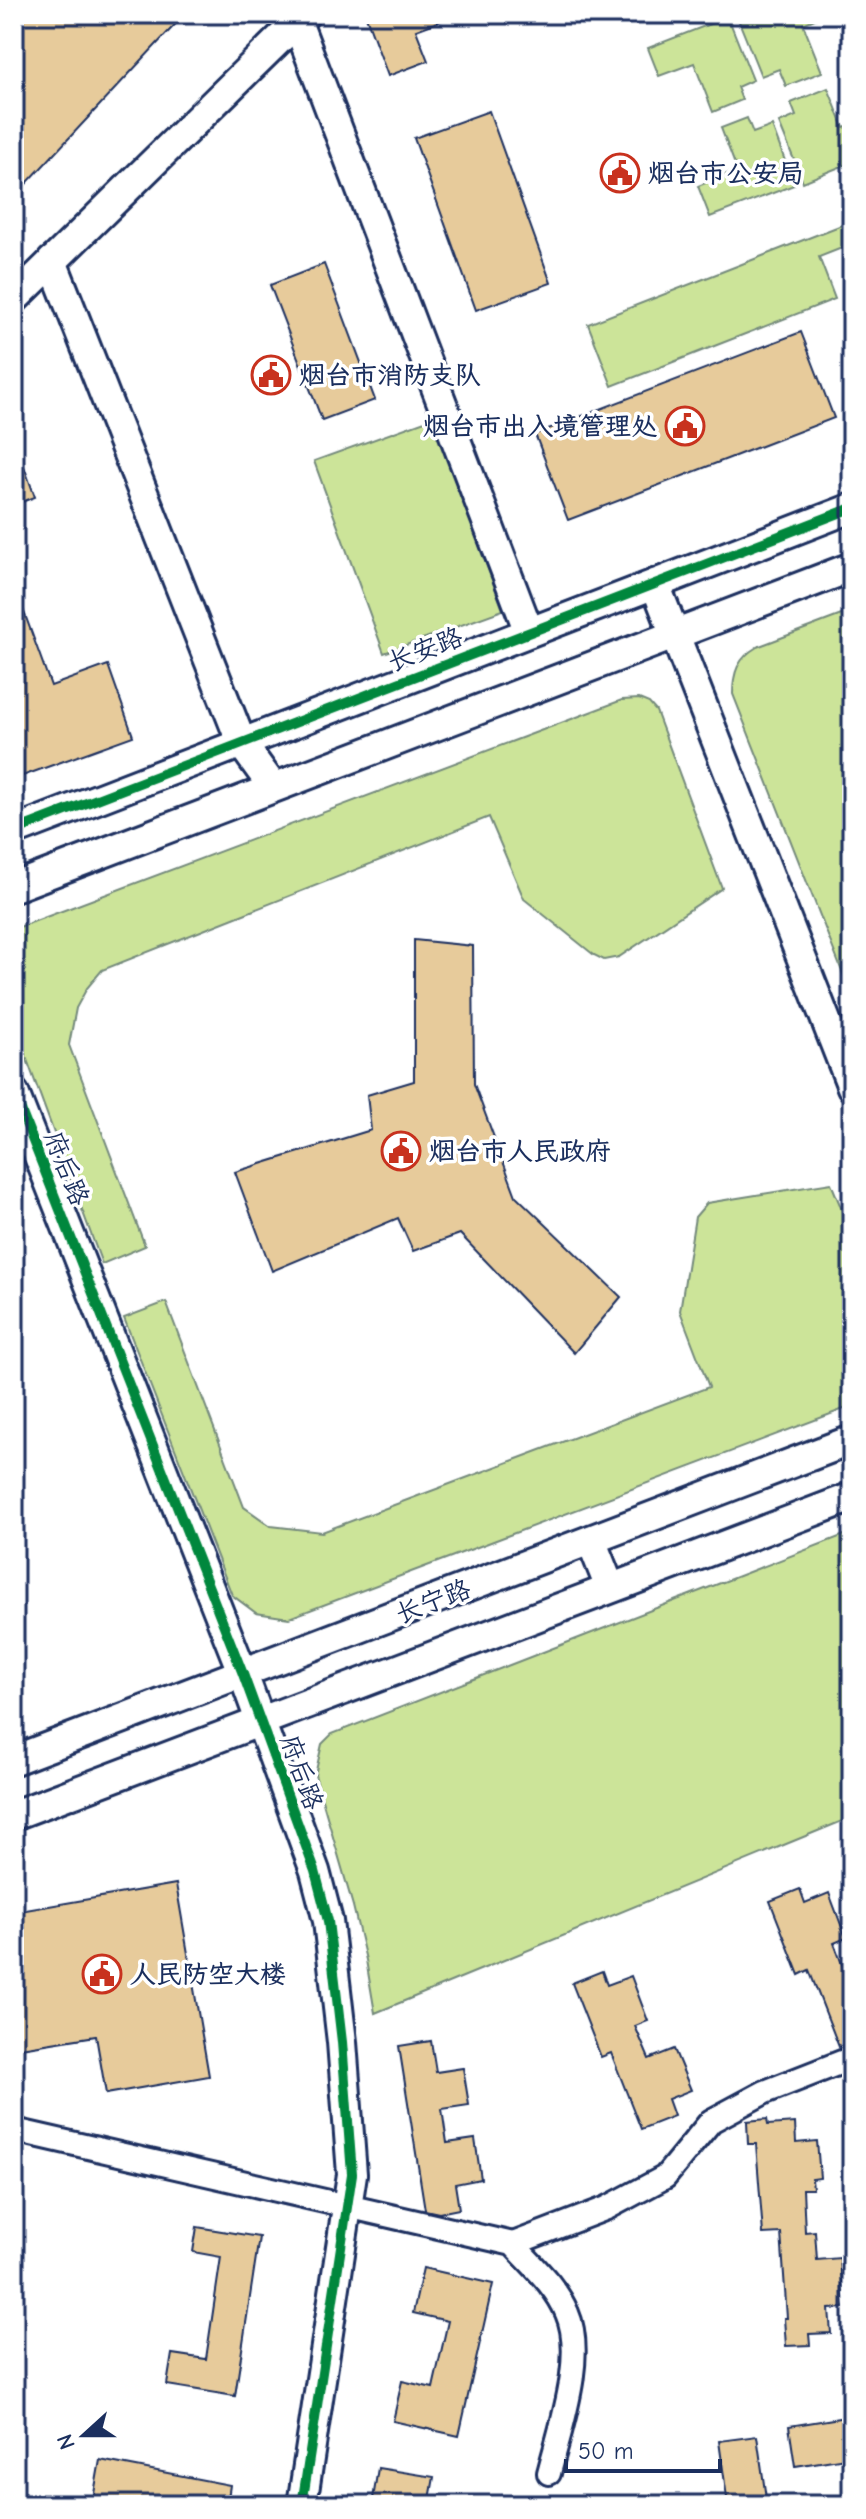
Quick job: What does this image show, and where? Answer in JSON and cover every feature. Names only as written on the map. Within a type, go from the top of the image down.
[{"type":"street","points":[[14,299],[301,18],[529,632]]},
{"type":"street","points":[[52,261],[242,744],[273,787]]},
{"type":"street","name":"长安路","points":[[14,831],[852,508]]},
{"type":"street","points":[[14,887],[852,567]]},
{"type":"street","points":[[655,584],[852,1087]]},
{"type":"street","name":"府后路","points":[[14,1093],[243,1674],[315,1871],[328,1921],[342,2042],[352,2174],[302,2505]]},
{"type":"street","name":"长宁路","points":[[14,1760],[852,1440]]},
{"type":"street","name":"长宁路","points":[[14,1815],[852,1497]]},
{"type":"street","points":[[591,1540],[610,1588]]},
{"type":"street","points":[[14,2130],[513,2244],[607,2208],[665,2177],[711,2121],[765,2092],[852,2058]]},
{"type":"street","points":[[513,2244],[552,2287],[568,2315],[573,2345],[572,2374],[549,2473]]},
{"type":"green space","points":[[736,14],[826,14],[803,24],[822,72],[786,86],[779,69],[761,76]]},
{"type":"green space","points":[[728,17],[753,80],[737,87],[742,100],[713,112],[694,63],[659,76],[648,48]]},
{"type":"green space","points":[[828,88],[844,128],[852,125],[852,162],[803,182],[779,123],[796,116],[791,103]]},
{"type":"green space","points":[[747,118],[753,133],[772,126],[794,185],[710,217],[698,186],[737,170],[721,128]]},
{"type":"green space","points":[[852,221],[852,244],[819,257],[835,299],[612,386],[588,324]]},
{"type":"green space","points":[[433,418],[503,610],[384,653],[314,461]]},
{"type":"green space","points":[[852,611],[852,997],[733,694],[738,666],[751,651]]},
{"type":"green space","points":[[639,699],[649,703],[656,711],[722,888],[619,957],[604,960],[594,955],[524,899],[489,817],[102,970],[76,1008],[69,1045],[145,1246],[102,1264],[14,1024],[14,929],[622,700]]},
{"type":"green space","points":[[831,1183],[852,1234],[852,1406],[289,1618],[256,1613],[232,1595],[124,1318],[166,1302],[244,1507],[271,1526],[322,1532],[709,1387],[680,1311],[695,1217],[707,1203]]},
{"type":"green space","points":[[852,1532],[852,1817],[375,2013],[353,1906],[315,1775],[322,1744],[332,1734]]},
{"type":"building","points":[[19,14],[185,14],[14,197],[14,20]]},
{"type":"building","points":[[365,14],[454,16],[416,30],[428,61],[388,76]]},
{"type":"building","points":[[489,111],[551,283],[476,310],[414,138]]},
{"type":"building","points":[[324,264],[375,400],[322,420],[270,285]]},
{"type":"building","name":"烟台市出入境管理处","points":[[801,332],[834,418],[568,520],[535,434]]},
{"type":"building","points":[[14,445],[35,497],[14,505]]},
{"type":"building","points":[[16,590],[51,686],[108,665],[133,736],[14,779]]},
{"type":"building","name":"烟台市人民政府","points":[[414,940],[473,946],[474,1084],[516,1196],[621,1297],[574,1353],[460,1234],[413,1251],[398,1218],[272,1271],[235,1172],[371,1130],[367,1095],[414,1081]]},
{"type":"building","name":"人民防空大楼","points":[[176,1884],[209,2076],[106,2094],[96,2036],[14,2049],[14,1912]]},
{"type":"building","points":[[800,1889],[805,1903],[829,1893],[846,1938],[834,1943],[847,1977],[852,1975],[852,2042],[839,2047],[809,1970],[799,1975],[770,1901]]},
{"type":"building","points":[[602,1971],[607,1985],[631,1976],[648,2021],[635,2026],[649,2059],[674,2049],[691,2090],[668,2099],[674,2116],[641,2129],[611,2053],[601,2057],[572,1983]]},
{"type":"building","points":[[431,2041],[436,2072],[463,2068],[469,2105],[442,2109],[447,2143],[475,2139],[481,2179],[455,2184],[459,2209],[439,2213],[425,2210],[399,2046]]},
{"type":"building","points":[[767,2119],[768,2125],[795,2123],[796,2143],[817,2141],[820,2178],[812,2179],[813,2189],[803,2189],[805,2232],[815,2231],[817,2260],[840,2258],[844,2308],[829,2309],[831,2333],[809,2334],[810,2345],[786,2346],[781,2233],[763,2234],[756,2144],[748,2144],[747,2121]]},
{"type":"building","points":[[197,2227],[259,2237],[235,2396],[167,2385],[172,2354],[206,2359],[221,2257],[193,2252]]},
{"type":"building","points":[[423,2268],[493,2284],[459,2436],[393,2421],[402,2381],[433,2388],[448,2321],[413,2313]]},
{"type":"building","points":[[852,2416],[852,2457],[795,2466],[789,2426]]},
{"type":"building","points":[[757,2436],[767,2505],[728,2505],[719,2441]]},
{"type":"building","points":[[100,2460],[230,2485],[227,2505],[92,2505]]},
{"type":"building","points":[[378,2468],[434,2477],[429,2505],[372,2505]]},
{"type":"cycle path","points":[[14,831],[852,508]]},
{"type":"cycle path","points":[[14,1093],[243,1674],[315,1871],[328,1921],[342,2042],[352,2174],[302,2505]]},
{"type":"place","name":"烟台市公安局","points":[[620,173]]},
{"type":"place","name":"烟台市消防支队","points":[[271,375]]},
{"type":"place","name":"烟台市出入境管理处","points":[[685,426]]},
{"type":"place","name":"烟台市人民政府","points":[[401,1151]]},
{"type":"place","name":"人民防空大楼","points":[[102,1974]]}]
